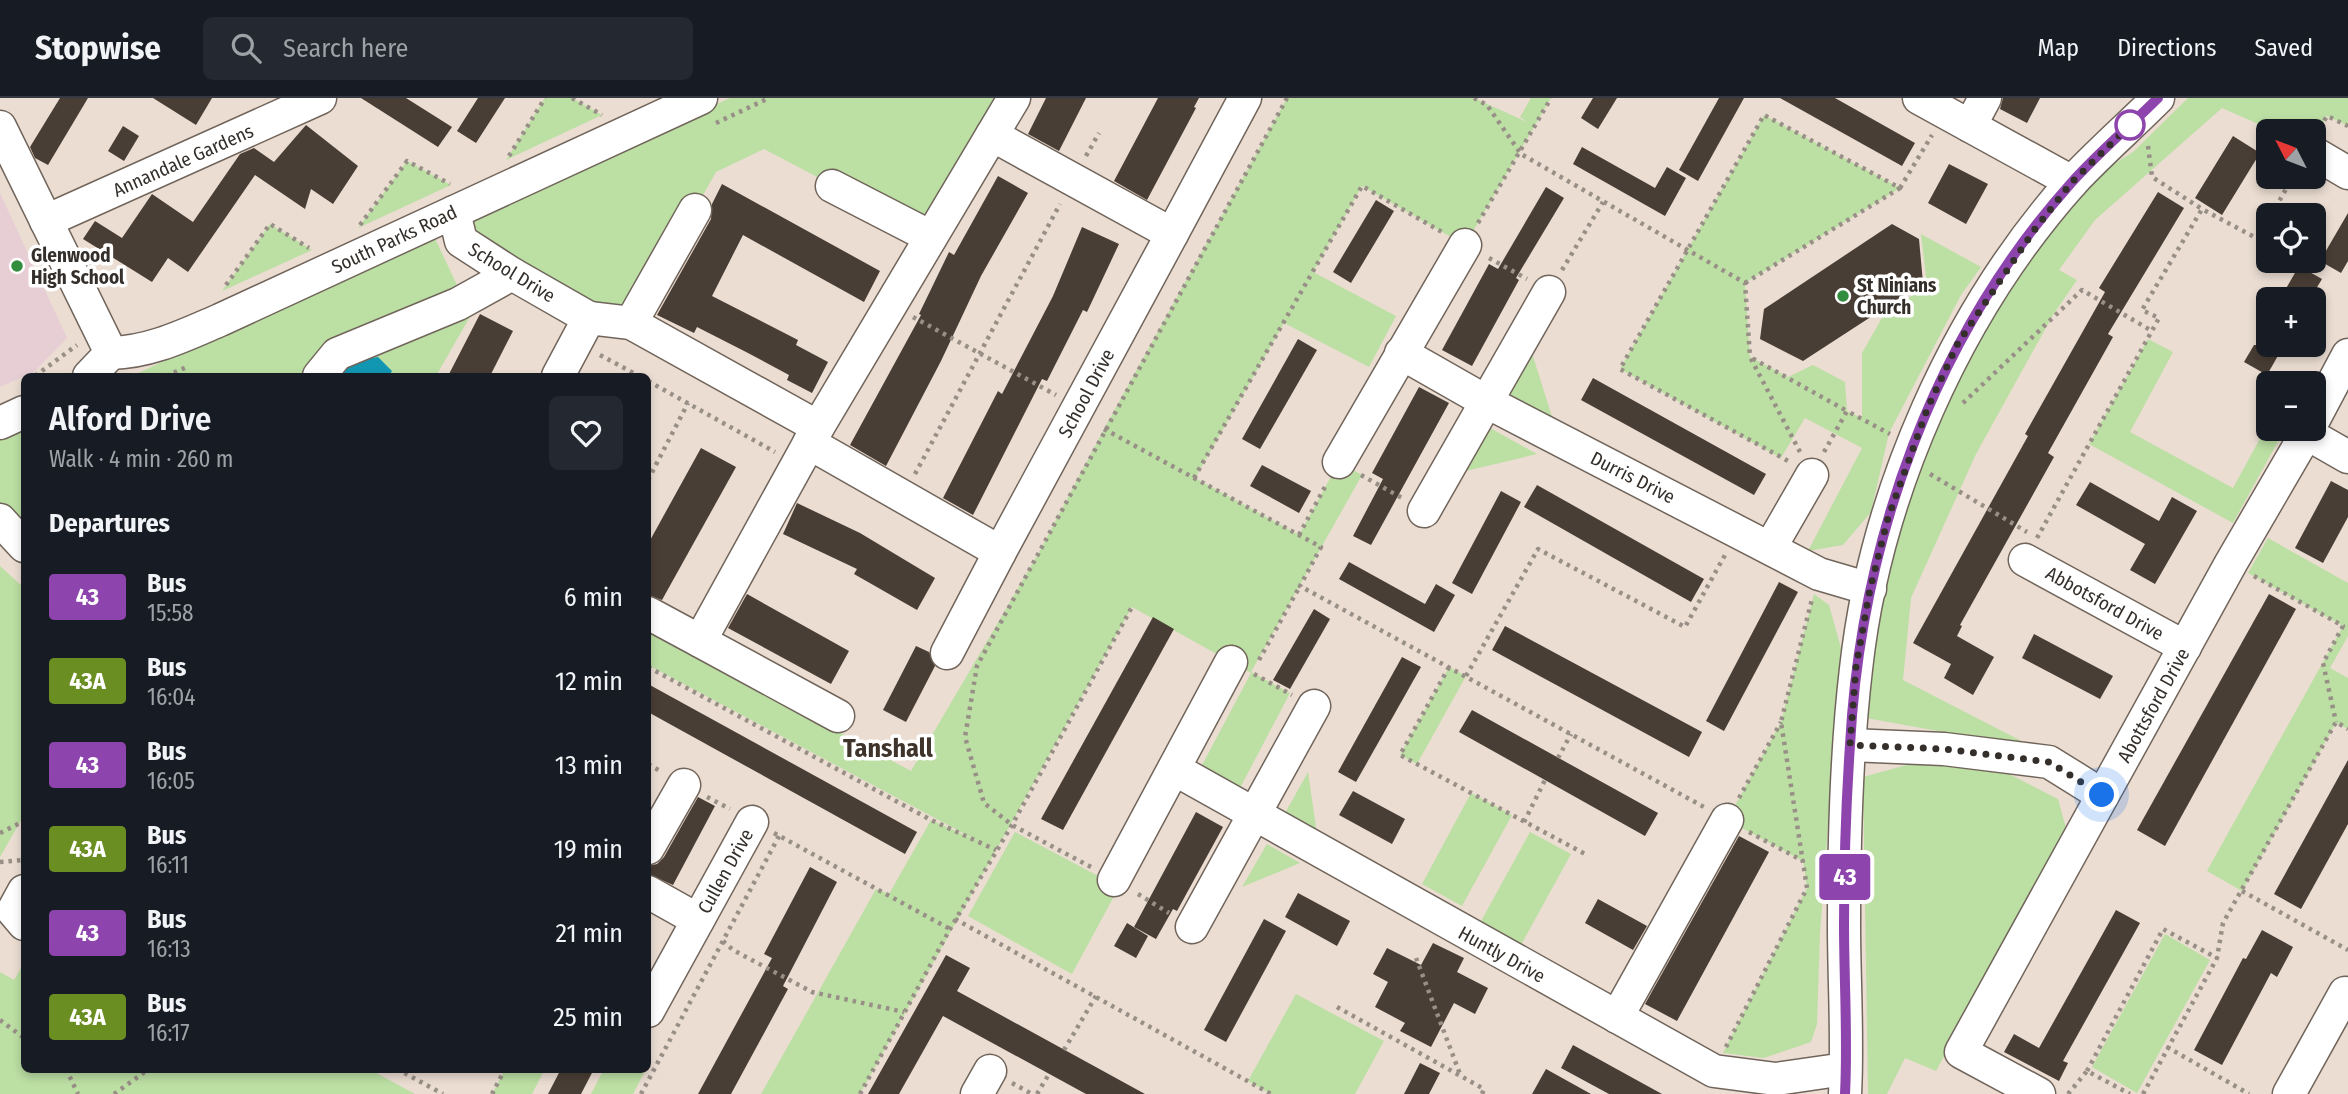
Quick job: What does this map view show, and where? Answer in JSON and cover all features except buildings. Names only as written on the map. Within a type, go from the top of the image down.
[{"type":"street","name":"Annandale Gardens","points":[[46,221],[320,98]]},
{"type":"street","name":"South Parks Road","points":[[111,353],[133,353],[163,344],[452,198],[701,98]]},
{"type":"street","points":[[700,641],[808,445],[1014,98]]},
{"type":"street","name":"School Drive","points":[[947,653],[1245,98]]},
{"type":"street","points":[[1945,112],[1985,98]]},
{"type":"street","points":[[1845,1081],[1844,920],[1850,745],[1856,667],[1882,538],[1923,457],[1958,343],[2005,272],[2072,182],[2158,98]]},
{"type":"street","points":[[1945,112],[2072,182]]},
{"type":"street","points":[[0,127],[111,353],[92,373]]},
{"type":"street","points":[[992,135],[1172,234]]},
{"type":"street","points":[[2326,160],[2348,173]]},
{"type":"street","points":[[832,186],[931,237]]},
{"type":"street","name":"School Drive","points":[[452,198],[461,241],[512,274],[582,330],[631,323],[808,445],[904,496],[1000,552]]},
{"type":"street","points":[[631,323],[695,210]]},
{"type":"street","points":[[1339,461],[1465,245]]},
{"type":"street","points":[[321,373],[337,354],[458,304],[512,274]]},
{"type":"street","points":[[1424,511],[1549,292]]},
{"type":"street","points":[[560,373],[582,330]]},
{"type":"street","name":"Durris Drive","points":[[1401,353],[1486,401],[1819,574],[1870,589]]},
{"type":"street","name":"Abottsford Drive","points":[[2326,396],[2348,355]]},
{"type":"street","points":[[0,423],[21,413]]},
{"type":"street","points":[[2326,440],[2348,457]]},
{"type":"street","name":"Abottsford Drive","points":[[2039,1094],[1961,1052],[2301,441]]},
{"type":"street","points":[[1770,548],[1812,475]]},
{"type":"street","points":[[0,520],[21,543]]},
{"type":"street","name":"Abbotsford Drive","points":[[2031,549],[2185,647]]},
{"type":"street","points":[[651,615],[838,716]]},
{"type":"street","points":[[1114,880],[1176,770],[1231,662]]},
{"type":"street","points":[[1192,927],[1314,706]]},
{"type":"street","points":[[1850,745],[1944,749],[2049,762],[2102,795]]},
{"type":"street","name":"Huntly Drive","points":[[1176,770],[1713,1071],[1776,1079],[1845,1081]]},
{"type":"street","points":[[651,843],[684,785]]},
{"type":"street","points":[[1617,1017],[1727,820]]},
{"type":"street","name":"Cullen Drive","points":[[651,1006],[698,920],[766,829]]},
{"type":"street","name":"Cullen Drive","points":[[651,894],[698,920]]},
{"type":"street","points":[[21,896],[13,911],[21,920]]},
{"type":"street","points":[[2289,1094],[2345,993],[2348,995]]},
{"type":"path","points":[[506,160],[545,98]]},
{"type":"path","points":[[572,98],[602,115]]},
{"type":"path","points":[[1192,927],[1114,880],[1012,825],[984,803],[965,737],[976,666],[1287,98]]},
{"type":"path","points":[[1474,98],[1487,105],[1521,154],[1745,283]]},
{"type":"path","points":[[1465,245],[1521,154],[1551,98]]},
{"type":"path","points":[[1745,283],[1899,188],[1945,112]]},
{"type":"path","points":[[1812,475],[1619,369],[1764,115],[1899,188]]},
{"type":"path","points":[[2325,119],[2327,116],[2348,126]]},
{"type":"path","points":[[2148,143],[2152,177],[2202,209],[2256,238]]},
{"type":"path","points":[[358,228],[407,161],[452,198]]},
{"type":"path","points":[[904,496],[1073,179]]},
{"type":"path","points":[[1194,478],[1362,186],[1549,292],[1603,202]]},
{"type":"path","points":[[1750,357],[1923,457],[1930,475],[2031,549],[2159,318],[2142,310],[2202,209]]},
{"type":"path","points":[[222,291],[271,224],[312,250]]},
{"type":"path","points":[[1745,283],[1750,357],[1812,475]]},
{"type":"path","points":[[1958,414],[1964,402],[2082,290],[2151,331]]},
{"type":"path","points":[[890,305],[1078,407]]},
{"type":"path","points":[[582,330],[635,373]]},
{"type":"path","points":[[651,383],[688,404],[808,445]]},
{"type":"path","points":[[651,475],[688,404]]},
{"type":"path","points":[[1812,475],[1847,411]]},
{"type":"path","points":[[1104,429],[1321,547],[1251,673],[1314,706]]},
{"type":"path","points":[[1299,535],[1339,461],[1424,511]]},
{"type":"path","points":[[1466,676],[1538,549],[1685,627],[1738,531]]},
{"type":"path","points":[[2143,1094],[2217,958],[2223,923],[2336,722],[2323,663],[2343,626],[2231,563]]},
{"type":"path","points":[[1727,820],[1781,722],[1819,574]]},
{"type":"path","points":[[1300,586],[1803,861]]},
{"type":"path","points":[[860,1094],[1132,607]]},
{"type":"path","points":[[1449,667],[1400,755],[1585,854]]},
{"type":"path","points":[[651,669],[931,820],[996,850]]},
{"type":"path","points":[[1713,1071],[1807,888],[1781,722]]},
{"type":"path","points":[[2336,722],[2348,729]]},
{"type":"path","points":[[1558,758],[1571,734]]},
{"type":"path","points":[[651,766],[950,929]]},
{"type":"path","points":[[1524,822],[1545,780]]},
{"type":"path","points":[[0,833],[21,822]]},
{"type":"path","points":[[640,1094],[723,941],[766,829]]},
{"type":"path","points":[[0,862],[21,860]]},
{"type":"path","points":[[2242,891],[2348,950]]},
{"type":"path","points":[[956,919],[1271,1094]]},
{"type":"path","points":[[698,920],[733,950],[812,992],[904,1012]]},
{"type":"path","points":[[2068,1094],[2087,1071],[2163,929],[2217,958]]},
{"type":"path","points":[[1416,958],[1461,1074]]},
{"type":"path","points":[[1064,1050],[1096,996]]},
{"type":"path","points":[[1337,1007],[1461,1074],[1484,1089],[1482,1094]]},
{"type":"path","points":[[0,1020],[21,1036]]},
{"type":"path","points":[[2167,1048],[2247,1094]]},
{"type":"path","points":[[2087,1071],[2130,1094]]},
{"type":"path","points":[[68,1073],[78,1094]]},
{"type":"path","points":[[114,1094],[143,1073]]},
{"type":"path","points":[[404,1073],[443,1094]]},
{"type":"path","points":[[492,1094],[503,1073]]},
{"type":"path","points":[[1037,1094],[1049,1074]]},
{"type":"shaded area","name":"Glenwood High School","points":[[0,193],[67,338],[34,372],[21,373],[21,378],[0,387]]},
{"type":"green space","points":[[545,98],[572,98],[602,115],[506,160]]},
{"type":"green space","points":[[730,98],[1016,98],[931,237],[764,149],[716,172],[631,323],[589,318],[456,222]]},
{"type":"green space","points":[[1287,98],[1474,98],[1527,122],[1520,117],[1531,98],[1551,98],[1465,245],[1362,186],[1313,272],[1396,316],[1369,367],[1284,323],[1195,478],[1299,535],[1339,462],[1362,475],[1251,672],[1290,693],[1240,788],[1201,767],[1251,673],[1132,607],[860,1094],[761,1094],[876,889],[889,894],[931,820],[978,841],[651,667],[651,631],[911,771],[1038,554]]},
{"type":"green space","points":[[2188,98],[2348,98],[2348,126],[2327,116],[2325,119],[2256,119],[2256,123],[2222,108],[2095,220],[2059,270],[2077,280],[2053,315],[1976,454],[1911,598],[1903,680],[2037,749],[1866,718],[1866,672],[1890,538],[1936,415],[2022,263],[2087,181],[2133,152]]},
{"type":"green space","points":[[1764,115],[1900,188],[1745,283],[1750,357],[1788,377],[1813,365],[1845,382],[1847,411],[1862,418],[1862,353],[1883,316],[1927,285],[1921,234],[1981,267],[1961,295],[1889,433],[1871,512],[1843,545],[1808,551],[1862,448],[1805,418],[1781,458],[1620,369]]},
{"type":"green space","points":[[407,161],[451,185],[358,228]]},
{"type":"green space","points":[[270,224],[312,250],[222,291]]},
{"type":"green space","points":[[433,234],[471,315],[438,373],[138,373]]},
{"type":"green space","points":[[2148,339],[2173,352],[2130,432],[2233,488],[2259,441],[2278,441],[2233,523],[2089,444]]},
{"type":"green space","points":[[1532,353],[1554,423],[1507,396]]},
{"type":"green space","points":[[21,428],[21,543],[0,520],[0,439]]},
{"type":"green space","points":[[1490,428],[1537,454],[1466,471]]},
{"type":"green space","points":[[2268,538],[2348,583],[2348,636],[2330,668],[2348,678],[2348,729],[2336,723],[2242,891],[2207,871],[2343,626],[2248,573]]},
{"type":"green space","points":[[0,566],[21,585],[21,820],[0,857]]},
{"type":"green space","points":[[1814,594],[1829,605],[1841,648],[1820,934],[1817,1024],[1811,1042],[1764,1058],[1723,1053],[1807,888],[1803,861],[1727,820],[1781,722]]},
{"type":"green space","points":[[1449,667],[1466,676],[1417,764],[1400,755]]},
{"type":"green space","points":[[1925,760],[2009,774],[2058,799],[2067,832],[1936,1071],[1905,1058],[1887,1094],[1868,1094],[1863,777]]},
{"type":"green space","points":[[1308,772],[1317,834],[1284,815]]},
{"type":"green space","points":[[1471,793],[1512,815],[1462,906],[1422,884]]},
{"type":"green space","points":[[1015,832],[1119,887],[1072,974],[968,916]]},
{"type":"green space","points":[[1530,832],[1571,854],[1521,945],[1480,923]]},
{"type":"green space","points":[[1267,844],[1300,863],[1242,887]]},
{"type":"green space","points":[[2165,934],[2210,960],[2137,1093],[2092,1067]]},
{"type":"green space","points":[[21,968],[21,1073],[376,1073],[415,1094],[0,1094],[0,972],[14,980]]},
{"type":"green space","points":[[1296,994],[1384,1041],[1355,1094],[1271,1094],[1248,1081]]},
{"type":"green space","points":[[503,1073],[543,1073],[532,1094],[492,1094]]},
{"type":"green space","points":[[602,1073],[644,1073],[633,1094],[591,1094]]},
{"type":"water","points":[[378,357],[392,371],[342,373],[354,361]]},
{"type":"bus line","name":"43","points":[[1845,1094],[1844,920],[1850,745],[1856,667],[1882,538],[1928,407],[1958,343],[1997,282],[2072,182],[2158,98]]},
{"type":"place","name":"Glenwood High School","points":[[17,266]]},
{"type":"place","name":"St Ninians Church","points":[[1843,296]]},
{"type":"district","name":"Tanshall","points":[[888,748]]},
{"type":"route","points":[[2102,795],[2049,762],[1944,749],[1850,745],[1856,667],[1870,589],[1888,518],[1928,407],[1958,343],[1997,282],[2072,182],[2130,125]]}]
